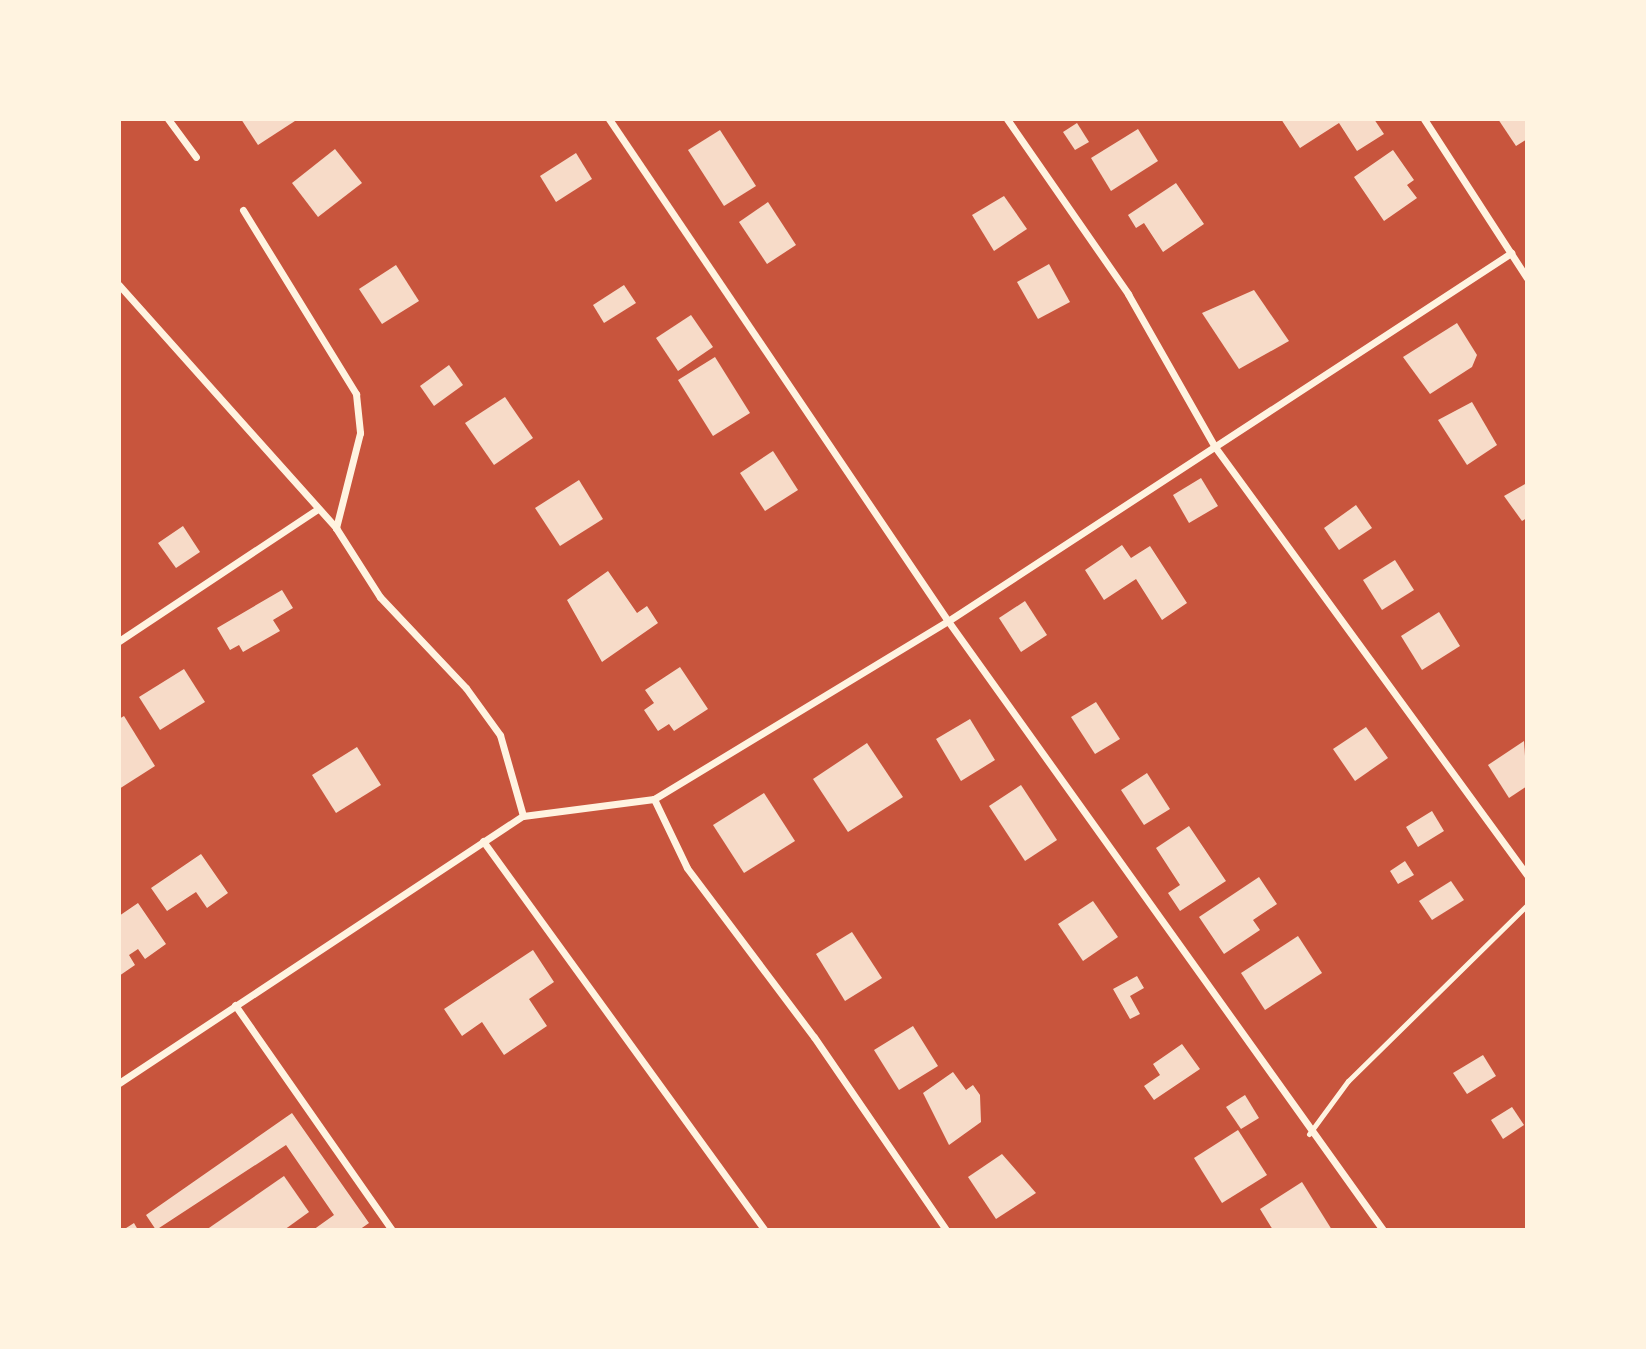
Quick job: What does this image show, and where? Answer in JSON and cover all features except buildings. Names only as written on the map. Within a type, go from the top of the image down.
[{"type":"street","points":[[168,119],[196,157]]},
{"type":"street","points":[[609,119],[948,621],[1309,1134],[1383,1230]]},
{"type":"street","points":[[1007,119],[1128,294],[1215,447],[1527,875]]},
{"type":"street","points":[[1424,119],[1527,278]]},
{"type":"street","points":[[243,210],[356,394],[360,433],[336,528]]},
{"type":"street","points":[[119,1083],[523,816],[654,799],[948,621],[1511,253]]},
{"type":"street","points":[[119,285],[316,510],[336,528],[380,597],[466,688],[500,735],[523,816]]},
{"type":"street","points":[[119,641],[316,510]]},
{"type":"street","points":[[654,799],[687,868],[814,1037],[946,1230]]},
{"type":"street","points":[[483,841],[765,1230]]},
{"type":"street","points":[[235,1005],[393,1230]]},
{"type":"lane","points":[[1309,1134],[1348,1081],[1527,905]]}]
